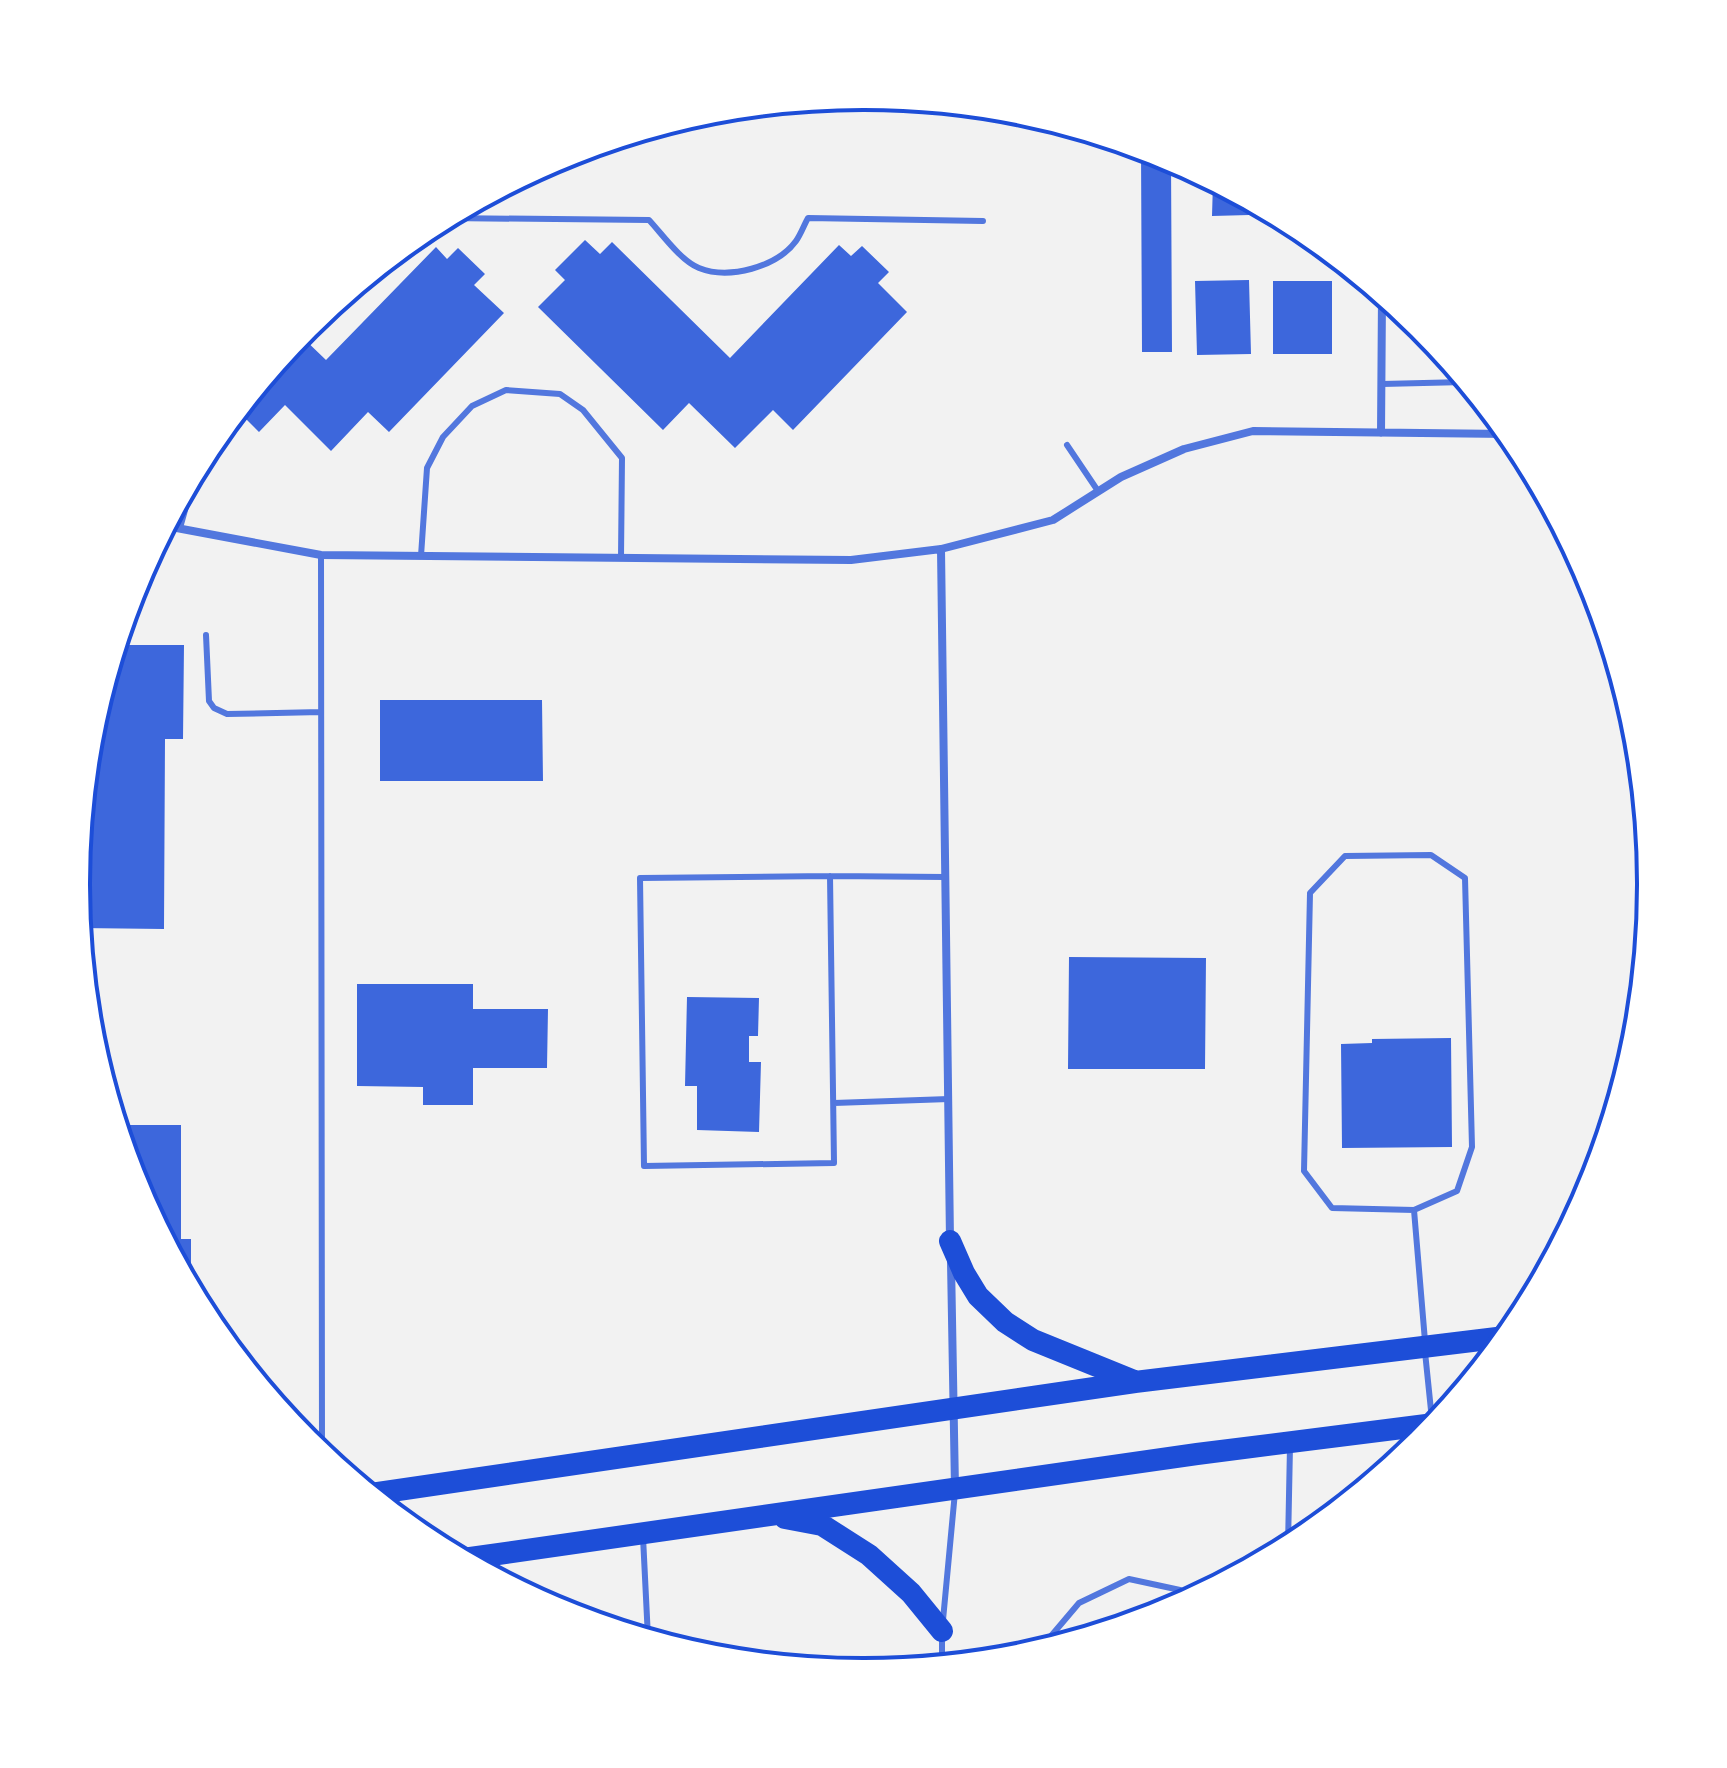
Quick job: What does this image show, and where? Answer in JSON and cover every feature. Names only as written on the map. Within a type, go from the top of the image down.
[{"type":"highway","points":[[950,1241],[978,1296],[1005,1322],[1033,1340],[1135,1382]]},
{"type":"highway","points":[[385,1492],[953,1407],[1489,1339]]},
{"type":"highway","points":[[481,1556],[1414,1426]]},
{"type":"highway","points":[[768,1515],[822,1525],[869,1555],[911,1593],[942,1631]]},
{"type":"street","points":[[1381,433],[1382,310]]},
{"type":"street","points":[[180,528],[321,555],[851,560],[941,549],[1053,520],[1121,477],[1184,449],[1253,431],[1492,434]]},
{"type":"street","points":[[941,549],[955,1488]]},
{"type":"lane","points":[[470,218],[649,220],[679,253],[698,268],[727,273],[758,268],[784,252],[796,241],[808,218],[983,221]]},
{"type":"lane","points":[[1382,384],[1452,382]]},
{"type":"lane","points":[[421,556],[427,468],[443,437],[472,406],[506,390],[560,394],[583,410],[622,458],[621,558]]},
{"type":"lane","points":[[1067,445],[1098,491]]},
{"type":"lane","points":[[180,528],[183,518]]},
{"type":"lane","points":[[321,555],[322,1436]]},
{"type":"lane","points":[[206,635],[209,701],[214,708],[227,714],[321,712]]},
{"type":"lane","points":[[1431,855],[1465,878],[1472,1147],[1457,1191],[1414,1210],[1332,1208],[1304,1171],[1310,893],[1345,856],[1431,855]]},
{"type":"lane","points":[[830,876],[834,1163],[644,1166],[640,878],[830,876],[945,877]]},
{"type":"lane","points":[[834,1103],[949,1099]]},
{"type":"lane","points":[[1414,1210],[1431,1408]]},
{"type":"lane","points":[[1288,1530],[1290,1442]]},
{"type":"lane","points":[[942,1653],[955,1488]]},
{"type":"lane","points":[[642,1533],[647,1626]]},
{"type":"lane","points":[[1053,1634],[1079,1603],[1129,1579],[1180,1590]]},
{"type":"building","points":[[1141,162],[1171,174],[1172,352],[1142,352]]},
{"type":"building","points":[[1213,194],[1249,213],[1249,215],[1212,216]]},
{"type":"building","points":[[585,240],[600,254],[612,242],[730,358],[839,245],[851,256],[862,246],[889,272],[878,283],[907,312],[793,430],[773,410],[735,448],[689,403],[663,430],[538,307],[565,280],[555,270]]},
{"type":"building","points":[[436,247],[447,259],[458,248],[485,274],[474,285],[504,313],[389,432],[368,412],[331,451],[285,405],[259,432],[246,419],[310,345],[326,360]]},
{"type":"building","points":[[1249,280],[1251,354],[1197,355],[1195,281]]},
{"type":"building","points":[[1273,281],[1332,281],[1332,354],[1273,354]]},
{"type":"building","points":[[128,645],[184,645],[183,739],[165,739],[164,929],[92,928],[90,884],[97,783],[105,733]]},
{"type":"building","points":[[380,700],[542,700],[543,781],[380,781]]},
{"type":"building","points":[[1069,957],[1206,958],[1205,1069],[1068,1069]]},
{"type":"building","points":[[357,984],[473,984],[473,1009],[548,1009],[547,1068],[473,1068],[473,1105],[423,1105],[423,1087],[357,1086]]},
{"type":"building","points":[[687,997],[759,998],[758,1036],[749,1036],[749,1062],[761,1062],[759,1132],[697,1130],[697,1086],[685,1086]]},
{"type":"building","points":[[1451,1038],[1452,1147],[1342,1148],[1341,1044],[1372,1043],[1372,1039]]},
{"type":"building","points":[[129,1125],[181,1125],[181,1239],[191,1239],[191,1265],[149,1180]]}]
